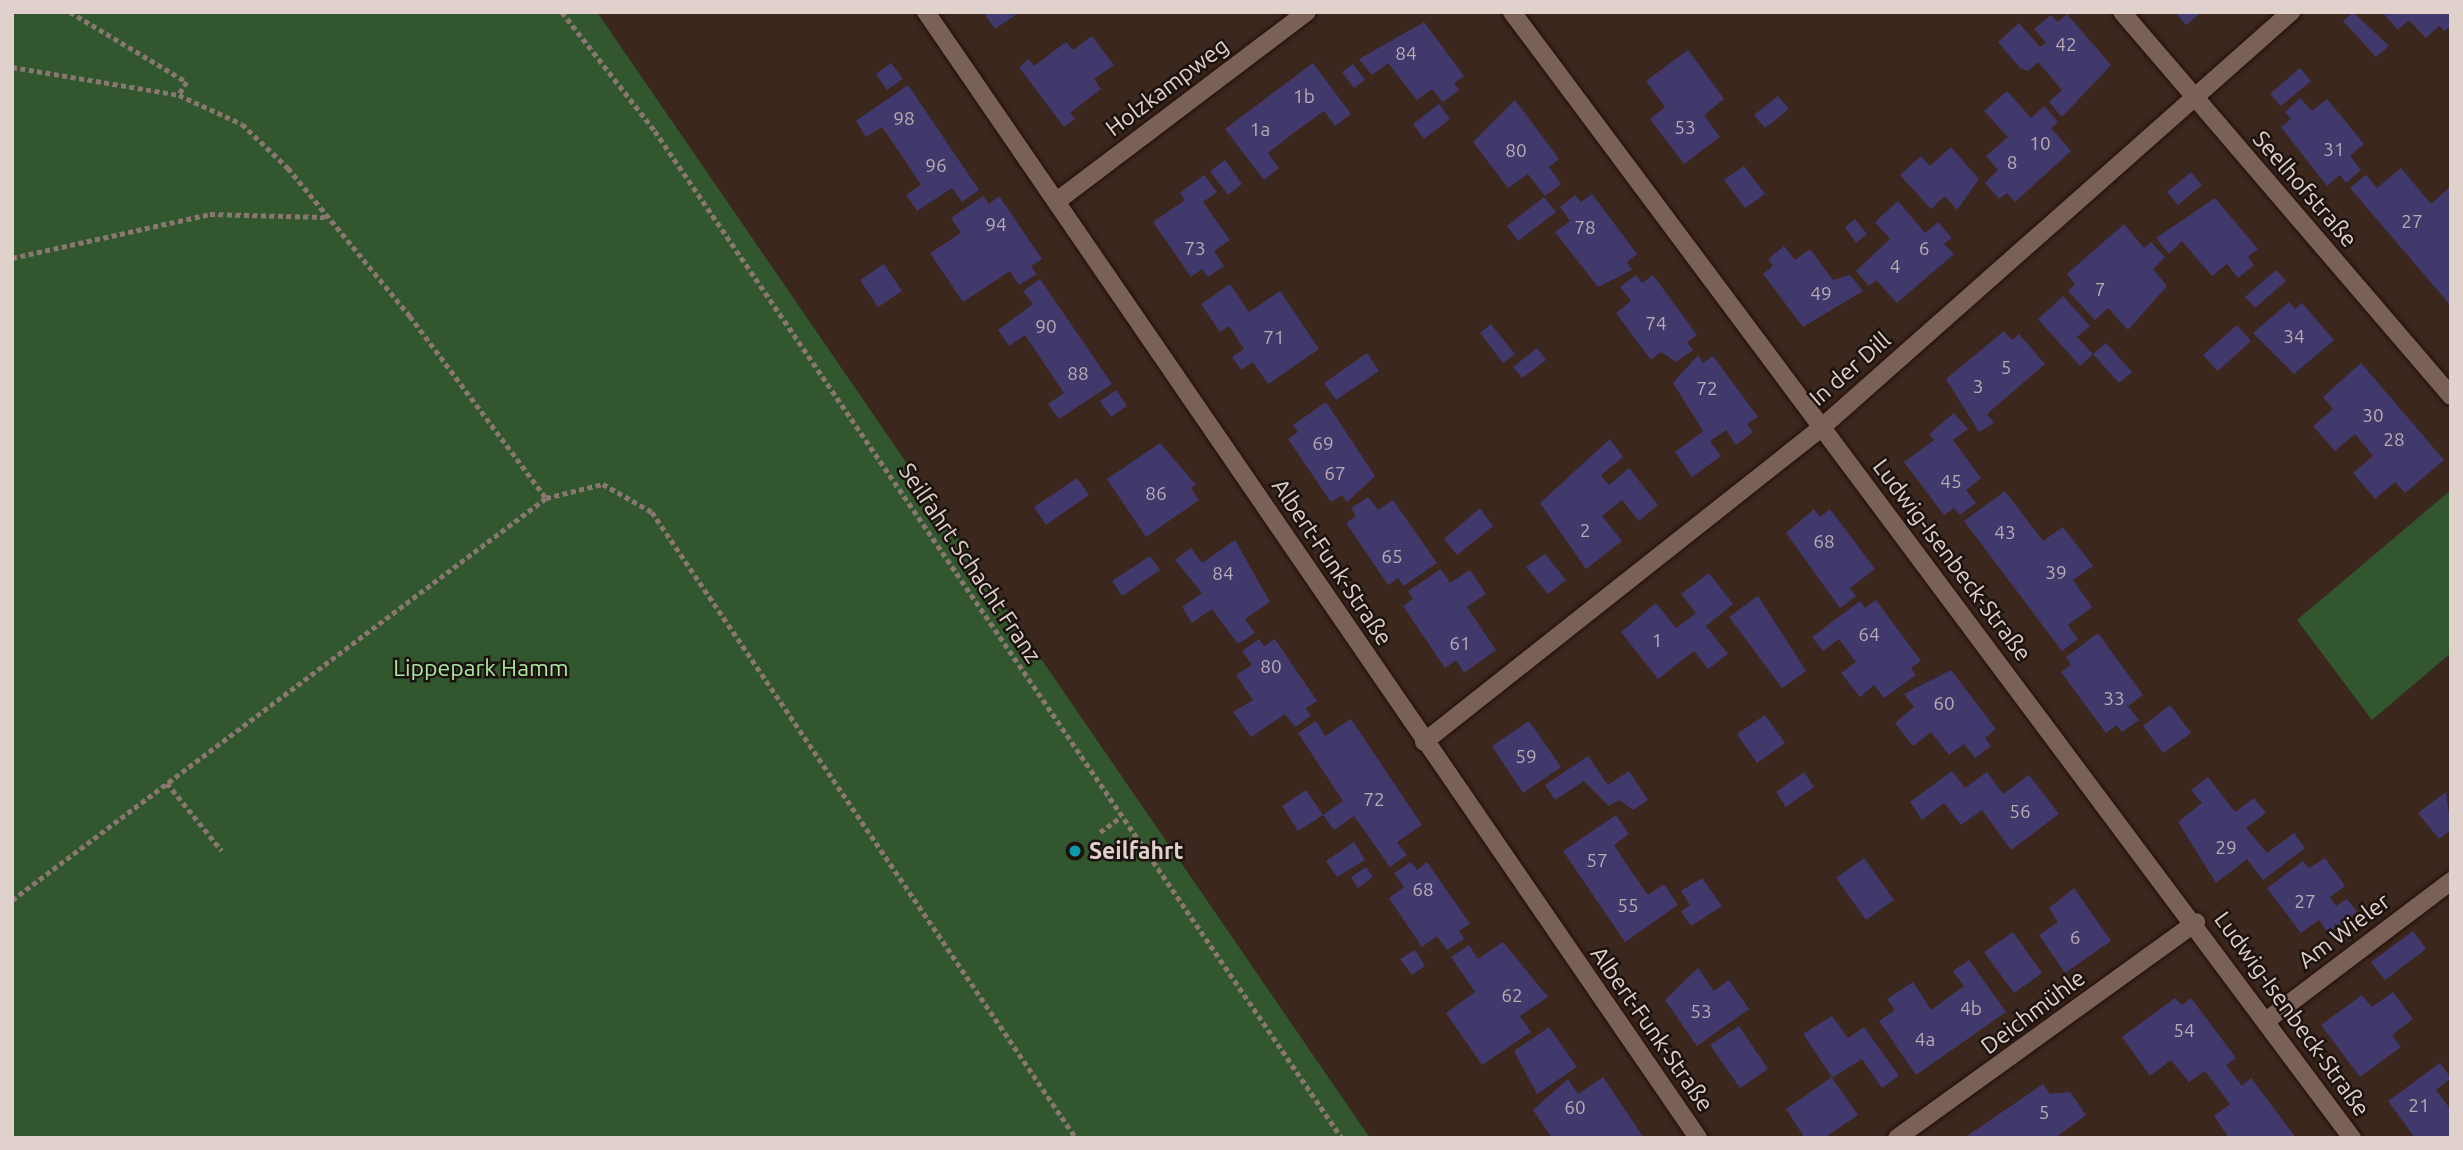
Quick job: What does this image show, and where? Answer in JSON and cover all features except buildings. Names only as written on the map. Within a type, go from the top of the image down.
[{"type":"street","name":"Albert-Funk-Straße","points":[[926,12],[1698,1138]]},
{"type":"street","name":"Holzkampweg","points":[[1057,201],[1307,12]]},
{"type":"street","name":"Ludwig-Isenbeck-Straße","points":[[1512,12],[1821,428],[2196,922],[2352,1138]]},
{"type":"street","name":"Seelhofstraße","points":[[2122,12],[2451,396]]},
{"type":"street","name":"In der Dill","points":[[1424,742],[1821,428],[2196,100],[2291,12]]},
{"type":"street","name":"Am Wieler","points":[[2266,1021],[2451,881]]},
{"type":"street","name":"Deichmühle","points":[[1896,1138],[2196,922]]},
{"type":"path","points":[[70,12],[187,82],[179,94]]},
{"type":"path","name":"Seilfahrt Schacht Franz","points":[[562,12],[655,131],[1342,1138]]},
{"type":"path","points":[[12,67],[179,94],[242,124],[288,168],[326,218],[410,316],[546,498]]},
{"type":"path","points":[[12,258],[210,214],[326,218]]},
{"type":"path","points":[[12,900],[546,498],[603,484],[652,512],[1075,1138]]},
{"type":"path","points":[[167,783],[222,851]]},
{"type":"path","points":[[1100,832],[1121,817]]},
{"type":"green space","name":"Lippepark Hamm","points":[[12,12],[597,12],[1370,1138],[12,1138]]},
{"type":"green space","points":[[2451,490],[2451,653],[2372,720],[2297,620]]},
{"type":"place","name":"Seilfahrt","points":[[1075,851]]}]
